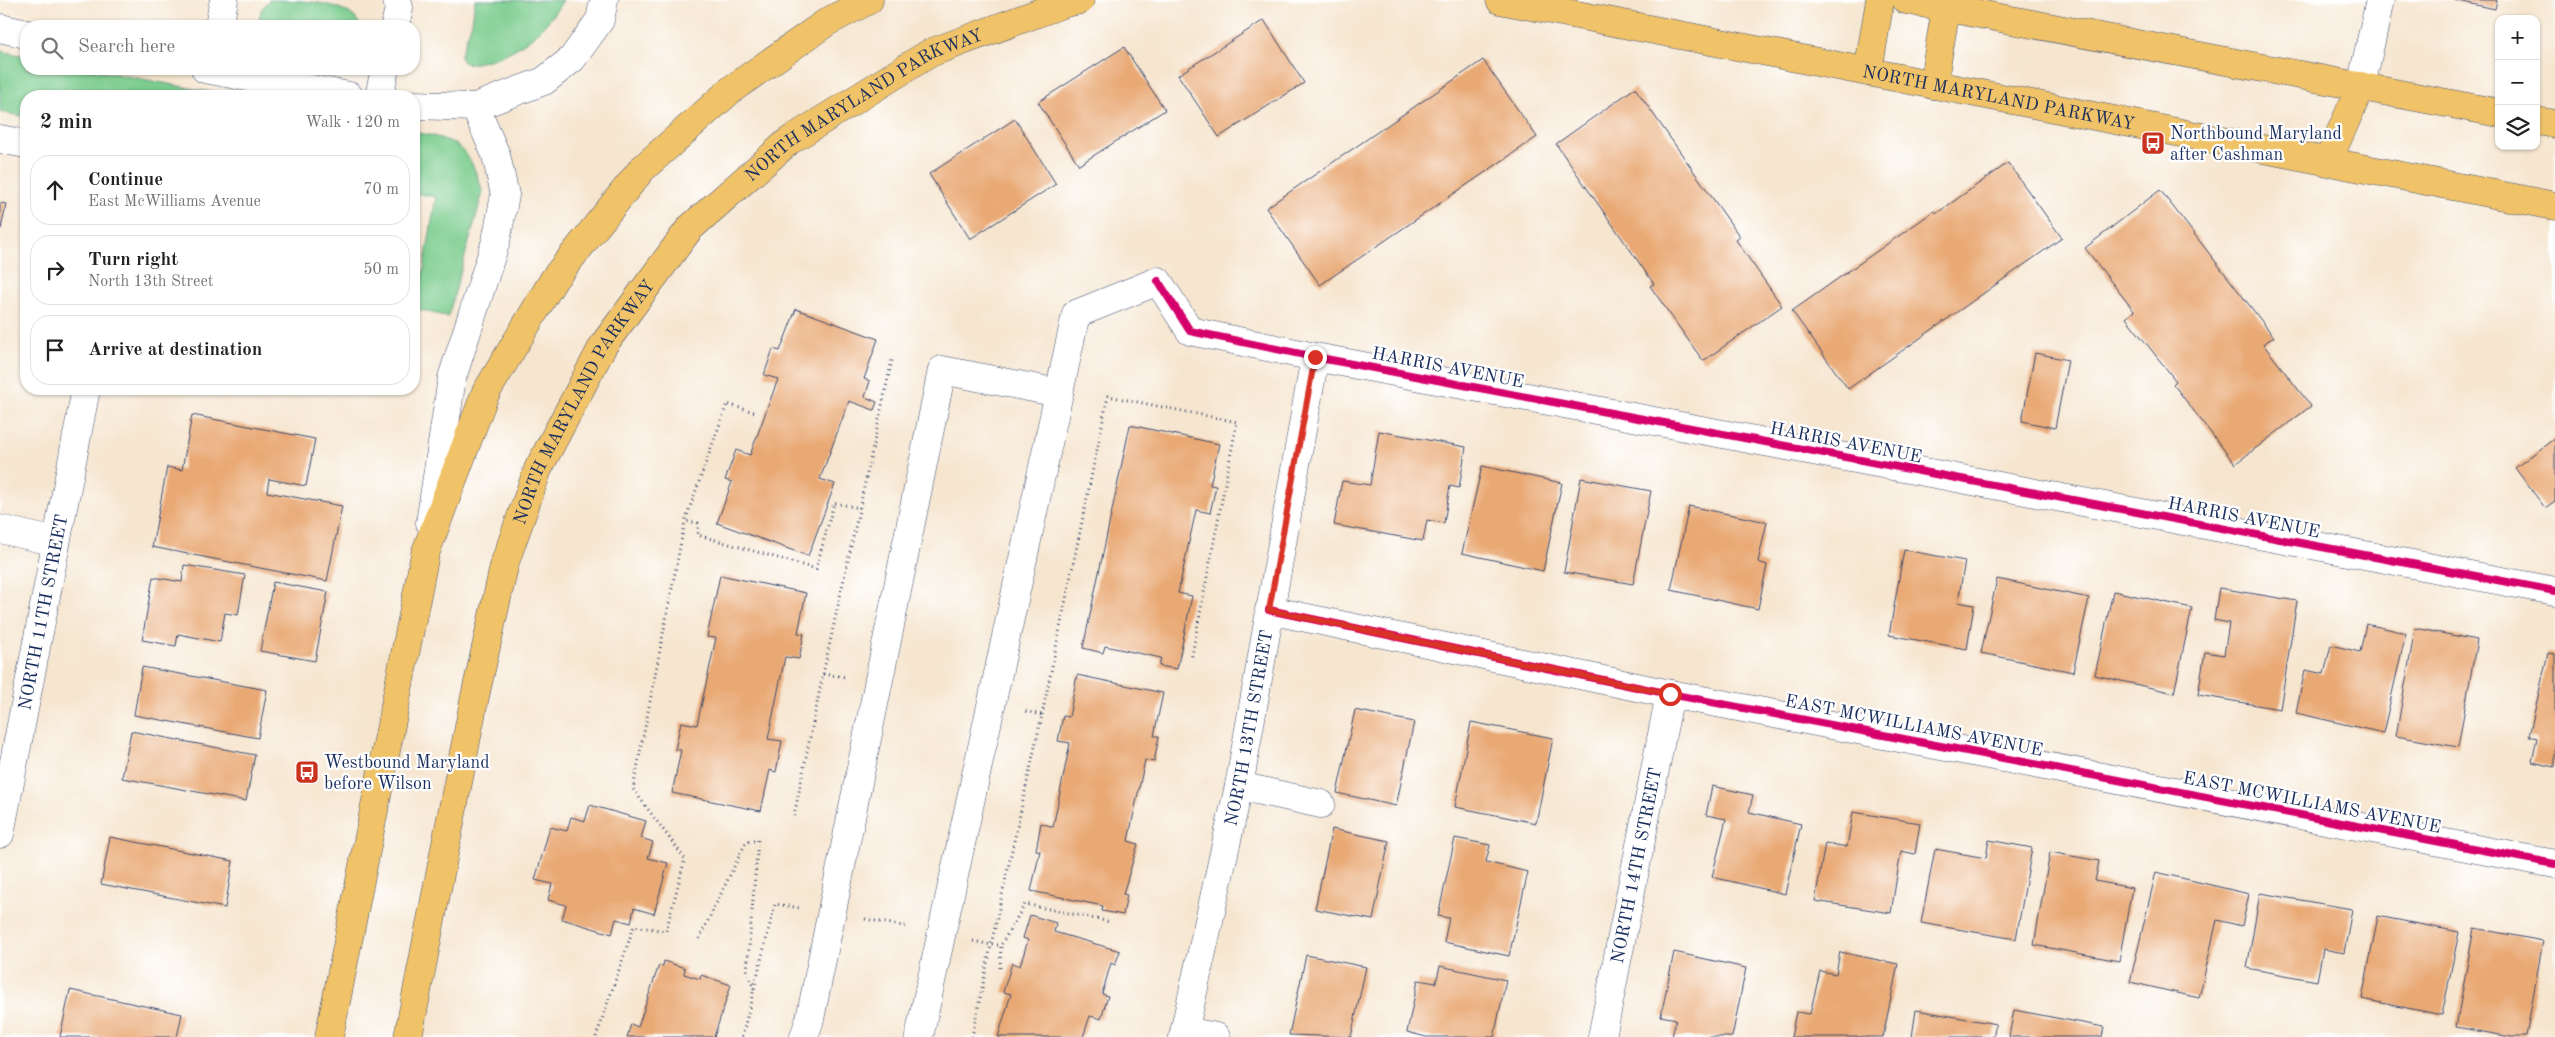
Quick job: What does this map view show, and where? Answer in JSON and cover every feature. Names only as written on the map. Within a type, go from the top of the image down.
[{"type":"main road","points":[[329,1037],[425,554],[485,394],[554,279],[642,169],[732,88],[827,22],[869,0]]},
{"type":"main road","name":"NORTH MARYLAND PARKWAY","points":[[408,1037],[474,700],[505,562],[538,470],[604,344],[690,228],[789,141],[930,53],[1065,3],[1080,0]]},
{"type":"main road","name":"NORTH MARYLAND PARKWAY","points":[[1500,0],[2555,206]]},
{"type":"main road","points":[[1868,72],[1880,0]]},
{"type":"main road","points":[[1906,0],[1947,4],[2495,112]]},
{"type":"main road","points":[[1933,85],[1947,4]]},
{"type":"main road","points":[[2328,163],[2361,86]]},
{"type":"main road","points":[[2540,122],[2555,124]]},
{"type":"street","points":[[220,20],[224,0]]},
{"type":"street","points":[[397,0],[400,8],[397,20]]},
{"type":"street","points":[[420,105],[475,107],[544,81],[572,59],[600,20],[604,0]]},
{"type":"street","points":[[2361,86],[2380,0]]},
{"type":"street","points":[[0,28],[20,33]]},
{"type":"street","points":[[239,75],[318,90]]},
{"type":"street","points":[[380,90],[384,75]]},
{"type":"street","points":[[425,554],[452,378],[496,241],[506,195],[496,155],[475,107]]},
{"type":"street","points":[[0,139],[20,143]]},
{"type":"street","name":"HARRIS AVENUE","points":[[1059,393],[1076,314],[1158,281],[1190,331],[1315,357],[2555,591]]},
{"type":"street","name":"NORTH 13TH STREET","points":[[1184,1034],[1240,786],[1269,610],[1315,357]]},
{"type":"street","points":[[804,1037],[810,1019],[832,913],[942,370],[1059,393],[919,1037]]},
{"type":"street","name":"NORTH 11TH STREET","points":[[0,834],[85,395]]},
{"type":"street","points":[[0,529],[56,542]]},
{"type":"street","name":"EAST MCWILLIAMS AVENUE","points":[[1269,610],[1670,694],[2555,864]]},
{"type":"street","name":"NORTH 14TH STREET","points":[[1602,1037],[1670,694]]},
{"type":"street","points":[[1240,786],[1321,804]]},
{"type":"street","points":[[1184,1034],[1216,1037]]},
{"type":"path","points":[[794,816],[892,360]]},
{"type":"path","points":[[972,1037],[1042,715],[1108,396],[1237,422],[1191,660]]},
{"type":"path","points":[[596,1037],[634,926],[666,931],[685,859],[633,789],[685,521],[727,404],[754,412]]},
{"type":"path","points":[[685,521],[698,523],[698,535],[816,569],[834,504],[860,508]]},
{"type":"path","points":[[823,674],[878,682]]},
{"type":"path","points":[[991,704],[1042,715]]},
{"type":"path","points":[[699,939],[746,842],[758,840],[747,971],[754,989]]},
{"type":"path","points":[[742,1037],[774,904],[832,913],[991,945],[1001,945]]},
{"type":"path","points":[[1000,968],[1001,945],[1025,904],[1110,922]]},
{"type":"green space","points":[[269,0],[306,1],[334,6],[346,11],[357,20],[259,20],[261,10]]},
{"type":"green space","points":[[475,0],[563,0],[555,13],[524,44],[498,57],[469,64],[463,62],[460,57],[472,22]]},
{"type":"green space","points":[[0,51],[20,55],[20,75],[122,75],[200,90],[20,90],[20,116],[0,112]]},
{"type":"green space","points":[[420,133],[442,139],[460,148],[472,164],[483,192],[448,317],[420,310],[420,291],[436,197],[420,194]]},
{"type":"building","points":[[2454,0],[2497,0],[2495,9]]},
{"type":"building","points":[[1264,20],[1304,83],[1219,137],[1178,75]]},
{"type":"building","points":[[1124,47],[1165,110],[1079,165],[1038,102]]},
{"type":"building","points":[[1483,60],[1537,137],[1320,285],[1266,208]]},
{"type":"building","points":[[1635,88],[1740,237],[1736,240],[1782,306],[1703,361],[1650,286],[1654,284],[1556,144]]},
{"type":"building","points":[[1015,119],[1056,184],[970,239],[929,174]]},
{"type":"building","points":[[2008,163],[2062,238],[1848,389],[1792,311],[1934,211],[1937,213]]},
{"type":"building","points":[[2160,190],[2274,337],[2263,344],[2311,406],[2235,464],[2173,384],[2176,381],[2126,318],[2134,311],[2085,248]]},
{"type":"building","points":[[0,203],[6,204],[1,229],[0,229]]},
{"type":"building","points":[[796,309],[878,339],[864,379],[870,381],[865,397],[877,402],[874,410],[849,401],[820,479],[835,484],[808,556],[717,523],[732,482],[725,480],[736,450],[750,455],[778,379],[764,375],[773,349],[780,351]]},
{"type":"building","points":[[2035,353],[2068,360],[2055,428],[2022,421]]},
{"type":"building","points":[[192,415],[315,439],[306,486],[269,479],[267,492],[342,506],[327,581],[152,547],[167,467],[182,470]]},
{"type":"building","points":[[1130,425],[1219,444],[1210,485],[1216,486],[1210,513],[1196,510],[1178,593],[1192,596],[1177,669],[1159,666],[1161,658],[1105,646],[1103,653],[1083,648]]},
{"type":"building","points":[[1379,431],[1466,447],[1459,488],[1450,486],[1444,523],[1427,520],[1423,541],[1334,525],[1342,481],[1370,485]]},
{"type":"building","points":[[2555,438],[2555,501],[2545,508],[2515,468]]},
{"type":"building","points":[[1482,466],[1562,483],[1543,571],[1462,553]]},
{"type":"building","points":[[1581,478],[1651,491],[1633,584],[1564,572]]},
{"type":"building","points":[[1689,506],[1767,522],[1758,562],[1767,565],[1758,609],[1671,590]]},
{"type":"building","points":[[1904,550],[1965,561],[1958,602],[1974,605],[1967,649],[1889,635]]},
{"type":"building","points":[[184,565],[245,575],[238,615],[225,613],[220,642],[178,634],[176,646],[142,640],[153,577],[182,582]]},
{"type":"building","points":[[720,575],[806,593],[798,633],[804,634],[799,659],[785,657],[768,739],[782,741],[776,772],[770,770],[761,811],[672,793],[681,750],[675,750],[681,722],[697,725],[716,638],[707,637]]},
{"type":"building","points":[[1997,579],[2089,598],[2073,672],[1981,653]]},
{"type":"building","points":[[273,582],[328,592],[315,661],[260,651]]},
{"type":"building","points":[[2219,588],[2297,601],[2280,709],[2198,695],[2205,652],[2224,655],[2229,623],[2214,620]]},
{"type":"building","points":[[2113,591],[2192,608],[2174,693],[2095,675]]},
{"type":"building","points":[[2366,624],[2406,633],[2383,733],[2296,713],[2305,670],[2324,674],[2331,645],[2360,652]]},
{"type":"building","points":[[2415,628],[2477,640],[2458,747],[2396,736]]},
{"type":"building","points":[[2548,653],[2555,654],[2555,767],[2532,762],[2537,738],[2529,736]]},
{"type":"building","points":[[142,667],[267,690],[258,738],[134,715]]},
{"type":"building","points":[[1077,675],[1163,693],[1154,736],[1159,736],[1154,762],[1145,760],[1128,841],[1138,844],[1123,894],[1127,895],[1123,915],[1102,911],[1103,906],[1031,891],[1040,851],[1036,850],[1041,823],[1053,827],[1070,743],[1058,741],[1063,716],[1069,717]]},
{"type":"building","points":[[1355,710],[1414,722],[1396,806],[1337,793]]},
{"type":"building","points":[[1471,722],[1553,738],[1536,823],[1455,807]]},
{"type":"building","points":[[131,731],[255,755],[246,801],[122,778]]},
{"type":"building","points":[[1712,786],[1753,795],[1749,812],[1801,824],[1785,894],[1712,877],[1726,819],[1706,815]]},
{"type":"building","points":[[590,805],[646,821],[641,838],[653,842],[648,858],[668,863],[654,914],[634,908],[631,923],[616,919],[612,934],[562,919],[566,905],[548,900],[552,884],[535,880],[550,827],[567,831],[571,817],[585,821]]},
{"type":"building","points":[[1853,812],[1920,823],[1915,854],[1901,851],[1891,913],[1815,901],[1825,843],[1847,847]]},
{"type":"building","points":[[1332,829],[1389,841],[1373,920],[1315,909]]},
{"type":"building","points":[[110,837],[233,861],[225,908],[101,884]]},
{"type":"building","points":[[1455,838],[1490,845],[1486,862],[1528,872],[1509,956],[1444,942],[1449,918],[1438,916]]},
{"type":"building","points":[[1989,840],[2032,848],[2016,939],[1921,923],[1935,849],[1986,858]]},
{"type":"building","points":[[2050,852],[2099,861],[2095,881],[2132,888],[2119,961],[2034,945]]},
{"type":"building","points":[[2156,872],[2249,894],[2242,926],[2217,920],[2199,998],[2130,982]]},
{"type":"building","points":[[2260,893],[2352,909],[2344,953],[2323,949],[2317,981],[2247,968]]},
{"type":"building","points":[[1030,915],[1056,923],[1054,932],[1120,951],[1115,965],[1111,963],[1102,994],[1108,996],[1101,1019],[1090,1016],[1083,1037],[998,1037],[1011,994],[1003,992],[1012,963],[1020,966],[1028,940],[1023,938]]},
{"type":"building","points":[[2378,916],[2459,932],[2442,1015],[2362,999]]},
{"type":"building","points":[[2474,928],[2543,941],[2526,1037],[2511,1037],[2456,1027]]},
{"type":"building","points":[[1674,952],[1746,968],[1732,1037],[1672,1037],[1676,1019],[1661,1016]]},
{"type":"building","points":[[1840,952],[1898,964],[1883,1037],[1791,1037],[1796,1012],[1810,1014],[1820,971],[1836,974]]},
{"type":"building","points":[[1306,955],[1366,967],[1351,1037],[1289,1035]]},
{"type":"building","points":[[664,961],[685,968],[684,974],[700,979],[701,975],[731,985],[714,1037],[627,1037],[631,1024],[638,1027],[659,965],[663,966]]},
{"type":"building","points":[[1440,966],[1506,980],[1494,1037],[1426,1037],[1407,1032],[1418,980],[1436,983]]},
{"type":"building","points":[[70,990],[182,1014],[177,1037],[60,1037]]},
{"type":"building","points":[[1916,1010],[1996,1024],[1993,1037],[1912,1037]]},
{"type":"building","points":[[2014,1010],[2104,1027],[2102,1037],[2009,1037]]},
{"type":"cycle path","points":[[1158,281],[1190,331],[1315,357],[2555,591]]},
{"type":"cycle path","points":[[1269,610],[1670,694],[2555,864]]},
{"type":"place","name":"Northbound Maryland after Cashman","points":[[2153,143]]},
{"type":"place","name":"Westbound Maryland before Wilson","points":[[307,772]]},
{"type":"route","points":[[1315,357],[1269,610],[1670,694]]}]
